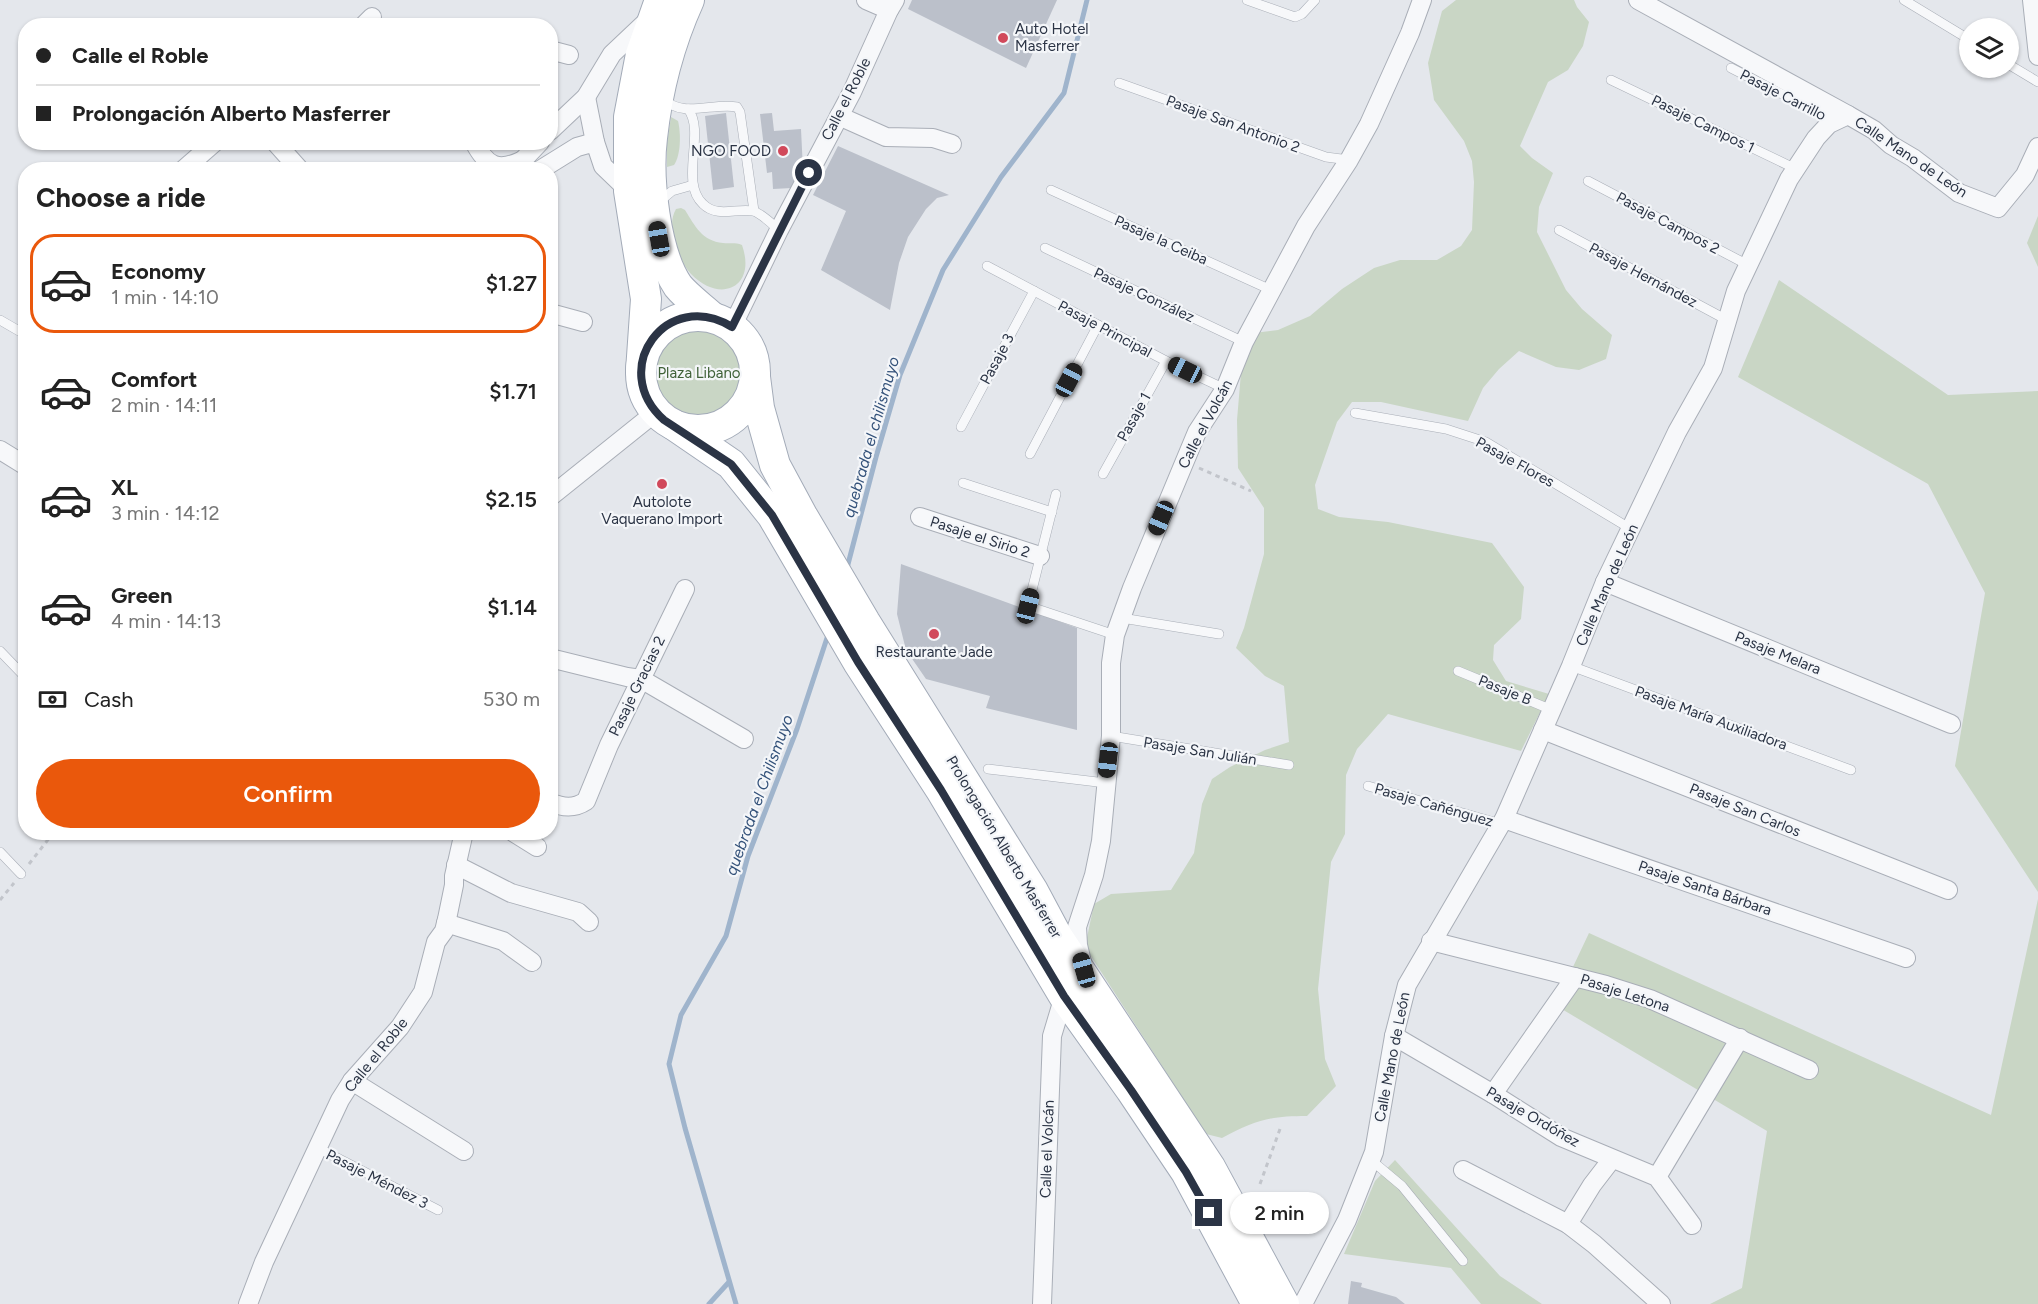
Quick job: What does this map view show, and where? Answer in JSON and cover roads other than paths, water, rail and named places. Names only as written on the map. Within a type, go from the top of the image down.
[{"type":"main road","points":[[657,7],[641,54],[629,117],[629,191],[646,299],[641,371],[644,393],[665,419],[684,429],[706,430],[727,423],[736,416],[749,399],[755,377],[752,354],[741,335],[679,286],[667,264],[659,239],[654,207],[651,140],[660,93],[689,0]]},
{"type":"main road","points":[[641,371],[642,360],[651,339],[668,324],[689,316],[722,322]]},
{"type":"main road","name":"Prolongación Alberto Masferrer","points":[[755,377],[759,408],[775,465],[803,518],[865,622],[1033,891],[1057,936],[1076,990],[1176,1112],[1210,1167],[1284,1304]]},
{"type":"main road","name":"Prolongación Alberto Masferrer","points":[[665,419],[731,464],[772,515],[858,662],[1076,990],[1131,1090],[1186,1172],[1257,1304]]},
{"type":"street","points":[[866,0],[892,5]]},
{"type":"street","name":"Calle el Volcán","points":[[1042,1304],[1052,1036],[1076,990],[1077,927],[1094,875],[1101,841],[1111,736],[1111,663],[1119,627],[1132,588],[1197,432],[1225,389],[1244,342],[1306,226],[1349,160],[1369,124],[1410,33],[1420,0]]},
{"type":"street","points":[[1638,0],[1841,118]]},
{"type":"street","points":[[2032,0],[2038,56]]},
{"type":"street","name":"Calle el Roble","points":[[722,322],[779,230],[852,92],[892,5]]},
{"type":"street","points":[[558,123],[586,97],[612,54],[657,7]]},
{"type":"street","points":[[558,52],[569,55]]},
{"type":"street","points":[[586,97],[595,142],[603,166],[629,191]]},
{"type":"street","points":[[839,116],[886,137],[926,137],[952,144]]},
{"type":"street","name":"Calle Mano de León","points":[[1303,1304],[1347,1220],[1374,1152],[1394,1036],[1407,985],[1502,821],[1571,666],[1605,582],[1677,432],[1713,368],[1736,291],[1789,179],[1816,138],[1829,124],[1841,118],[1874,130],[1891,145],[1913,158],[1959,193],[1998,208],[2025,175],[2038,147]]},
{"type":"street","points":[[553,162],[577,147],[595,142]]},
{"type":"street","points":[[192,162],[206,150]]},
{"type":"street","points":[[282,150],[293,162]]},
{"type":"street","points":[[479,150],[489,162]]},
{"type":"street","points":[[558,315],[584,322]]},
{"type":"street","points":[[558,492],[665,419]]},
{"type":"street","points":[[0,450],[18,461]]},
{"type":"street","name":"Pasaje el Sirio 2","points":[[920,517],[1040,556]]},
{"type":"street","name":"Pasaje Melara","points":[[1605,582],[1951,724]]},
{"type":"street","name":"Pasaje Gracias 2","points":[[558,806],[578,806],[586,801],[609,745],[685,589]]},
{"type":"street","points":[[558,660],[641,679],[744,739]]},
{"type":"street","name":"Pasaje San Carlos","points":[[1543,730],[1948,890]]},
{"type":"street","name":"Pasaje Santa Bárbara","points":[[1502,821],[1906,958]]},
{"type":"street","name":"Calle el Roble","points":[[248,1304],[264,1262],[340,1100],[352,1081],[400,1027],[423,992],[436,942],[444,931],[462,840]]},
{"type":"street","points":[[526,840],[537,847]]},
{"type":"street","points":[[456,865],[511,893],[578,912],[589,922]]},
{"type":"street","points":[[446,923],[504,940],[531,962]]},
{"type":"street","name":"Pasaje Letona","points":[[1431,941],[1575,977],[1650,999],[1809,1070]]},
{"type":"street","points":[[1494,1094],[1575,977]]},
{"type":"street","name":"Pasaje Ordóñez","points":[[1394,1036],[1494,1094],[1561,1137],[1657,1177]]},
{"type":"street","points":[[1692,1225],[1657,1177],[1740,1038]]},
{"type":"street","points":[[352,1081],[464,1151]]},
{"type":"street","points":[[1568,1224],[1592,1185],[1612,1159]]},
{"type":"street","points":[[1463,1170],[1568,1224],[1661,1304]]},
{"type":"lane","points":[[1247,0],[1295,17],[1302,14],[1316,0]]},
{"type":"lane","points":[[1904,0],[1959,33]]},
{"type":"lane","name":"Pasaje Carrillo","points":[[1731,68],[1841,118]]},
{"type":"lane","points":[[2019,71],[2038,82]]},
{"type":"lane","name":"Pasaje Campos 1","points":[[1611,80],[1796,169]]},
{"type":"lane","name":"Pasaje San Antonio 2","points":[[1119,82],[1326,157],[1349,160]]},
{"type":"lane","points":[[660,93],[667,102],[688,109],[732,106],[737,107],[741,112],[754,211]]},
{"type":"lane","points":[[688,109],[693,121],[693,185],[701,203],[709,209],[729,212],[754,211],[779,230]]},
{"type":"lane","name":"Pasaje Campos 2","points":[[1588,181],[1748,265]]},
{"type":"lane","points":[[654,207],[672,191],[693,185]]},
{"type":"lane","name":"Pasaje la Ceiba","points":[[1051,190],[1272,290]]},
{"type":"lane","name":"Pasaje Hernández","points":[[1559,230],[1728,320]]},
{"type":"lane","name":"Pasaje González","points":[[1045,248],[1244,342]]},
{"type":"lane","name":"Pasaje Principal","points":[[987,266],[1166,361],[1225,389]]},
{"type":"lane","name":"Pasaje 3","points":[[961,427],[1034,291]]},
{"type":"lane","points":[[0,320],[18,330]]},
{"type":"lane","points":[[1029,454],[1098,325]]},
{"type":"lane","name":"Pasaje 1","points":[[1103,474],[1166,361]]},
{"type":"lane","name":"Pasaje Flores","points":[[1355,413],[1446,429],[1486,442],[1631,529]]},
{"type":"lane","points":[[963,483],[1052,512]]},
{"type":"lane","points":[[1056,494],[1028,606],[1119,627],[1219,634]]},
{"type":"lane","points":[[0,651],[18,670]]},
{"type":"lane","name":"Pasaje María Auxiliadora","points":[[1571,666],[1851,770]]},
{"type":"lane","name":"Pasaje B","points":[[1458,671],[1552,710]]},
{"type":"lane","name":"Pasaje San Julián","points":[[1111,736],[1289,765]]},
{"type":"lane","points":[[988,769],[1106,783]]},
{"type":"lane","name":"Pasaje Cañénguez","points":[[1368,786],[1502,821]]},
{"type":"lane","points":[[0,852],[21,874]]},
{"type":"lane","name":"Pasaje Méndez 3","points":[[316,1148],[438,1210]]},
{"type":"lane","points":[[1371,1160],[1402,1186],[1463,1261]]},
{"type":"waterway","name":"quebrada el chilismuyo","points":[[847,568],[900,375],[943,270],[1001,177],[1064,93],[1087,0]]},
{"type":"waterway","name":"quebrada el Chilismuyo","points":[[736,1304],[669,1064],[681,1015],[726,936],[748,856],[797,729],[828,635]]},
{"type":"waterway","points":[[709,1304],[729,1282]]},
{"type":"place","name":"Auto Hotel Masferrer","points":[[1003,38]]},
{"type":"place","name":"NGO FOOD","points":[[783,151]]},
{"type":"place","name":"Autolote Vaquerano Import","points":[[662,484]]},
{"type":"place","name":"Restaurante Jade","points":[[934,634]]},
{"type":"park label","name":"Plaza Libano","points":[[699,373]]}]
